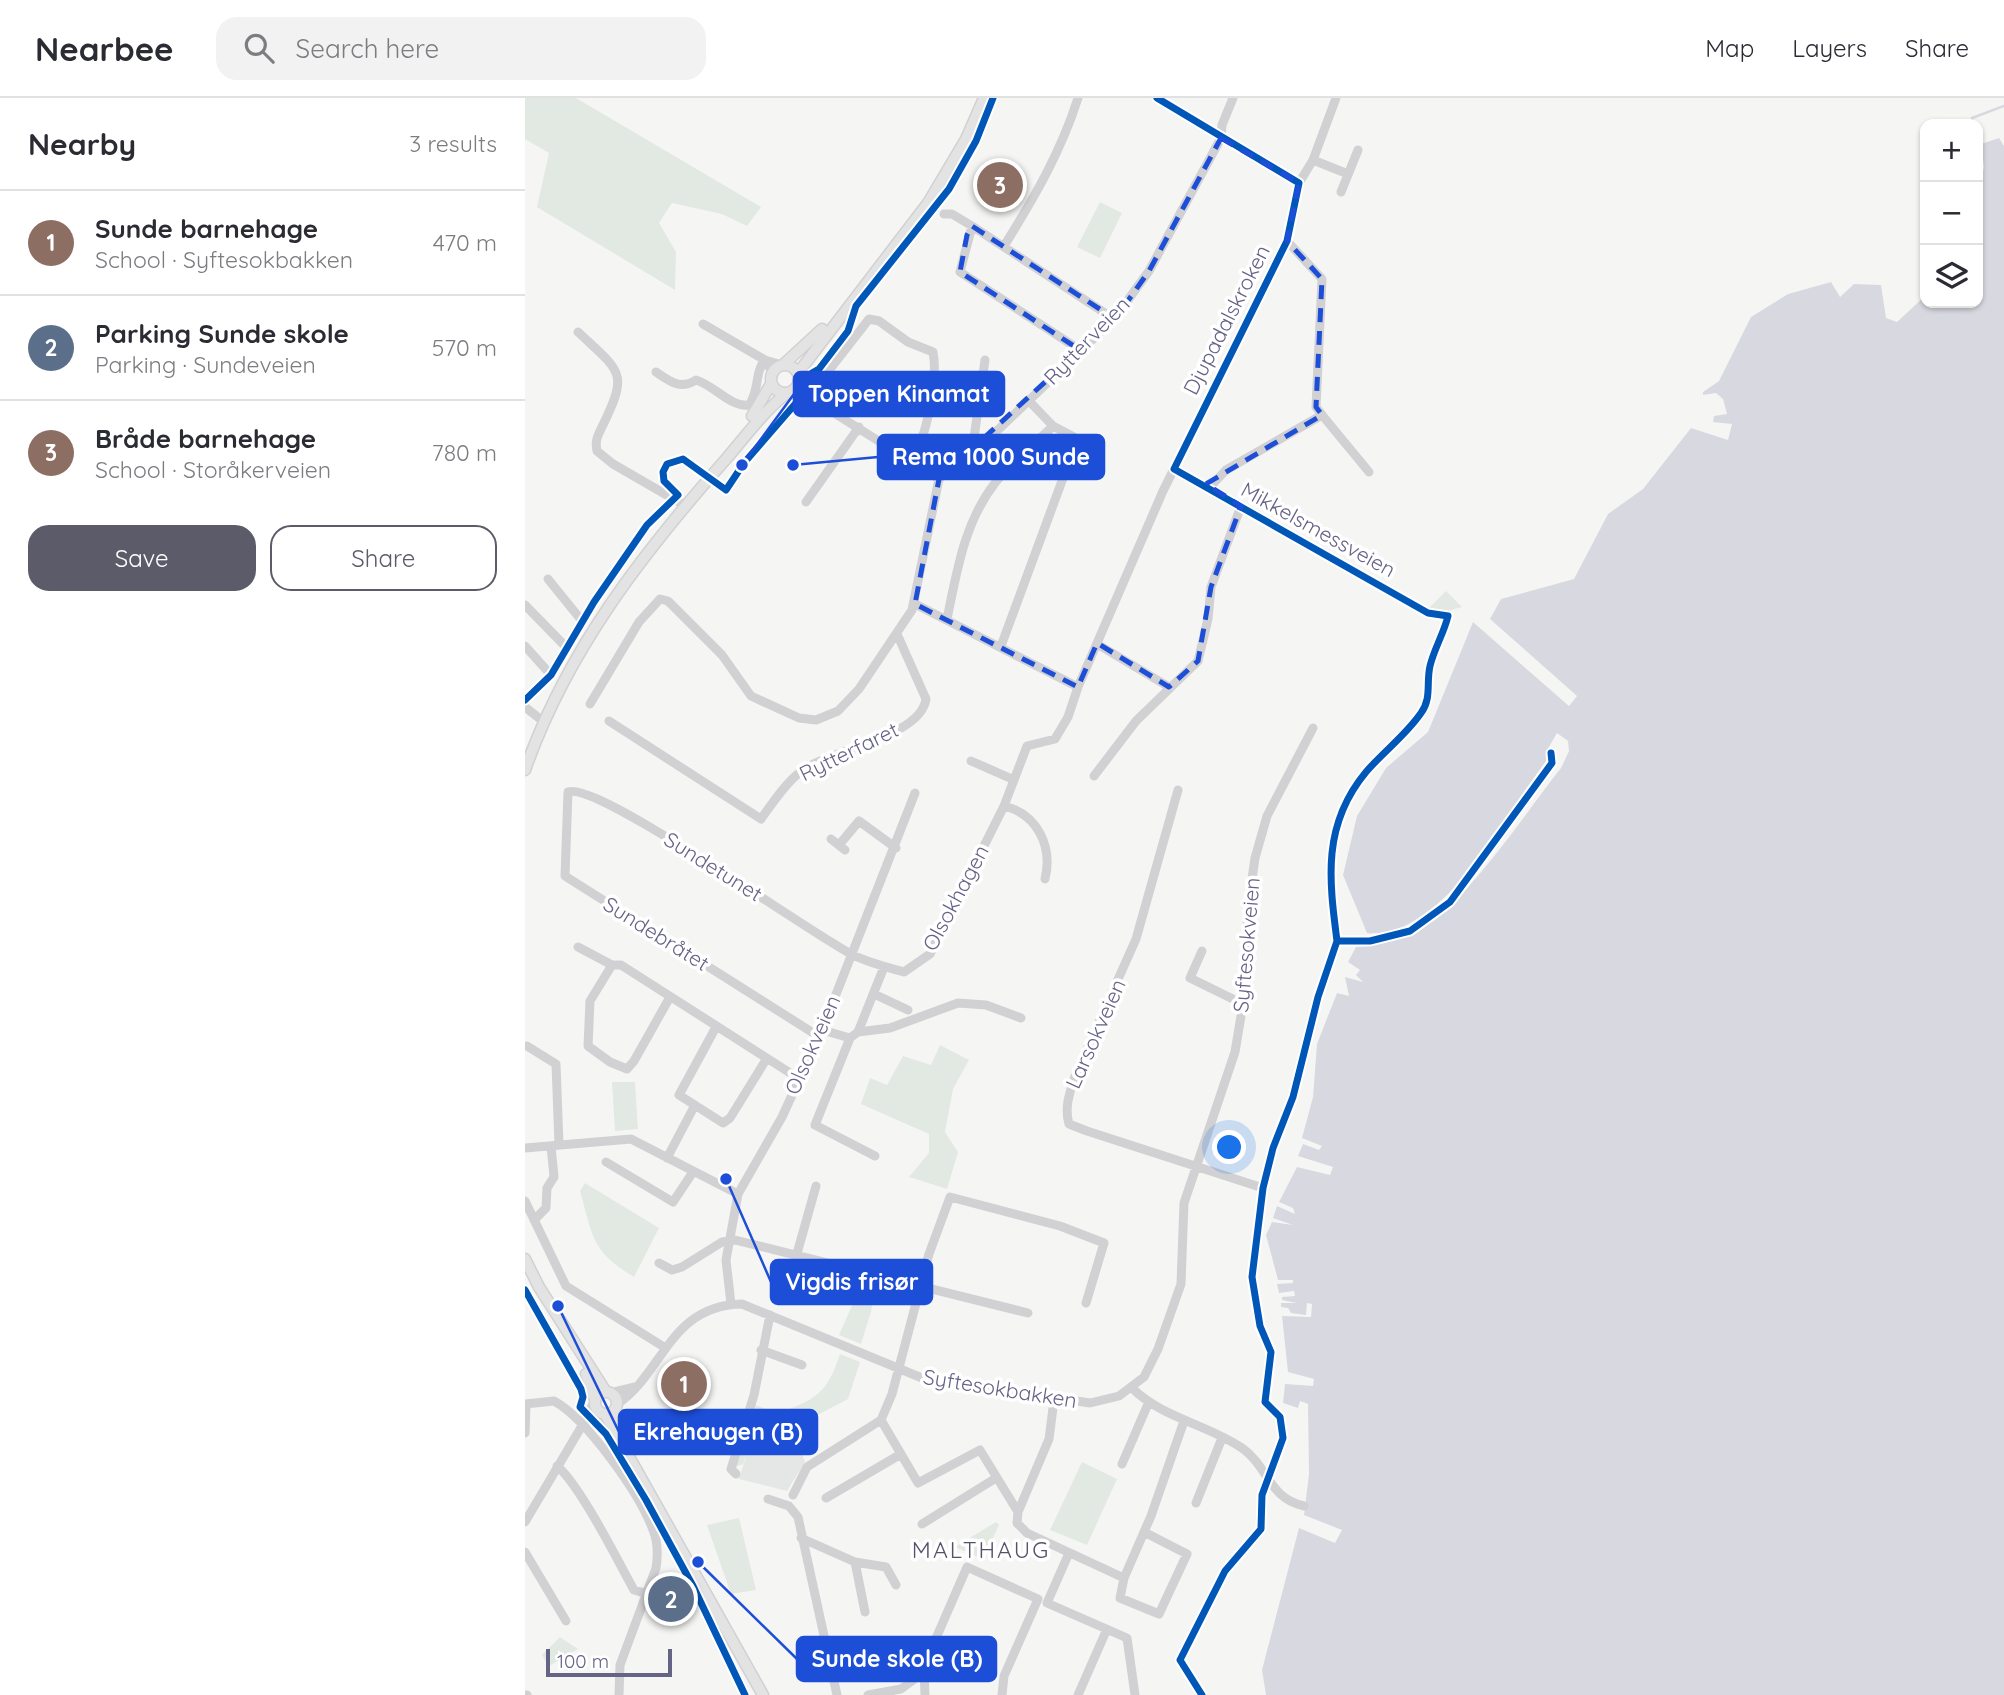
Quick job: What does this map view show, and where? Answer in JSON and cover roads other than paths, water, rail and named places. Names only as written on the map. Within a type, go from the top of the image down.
[{"type":"main road","points":[[687,502],[763,414],[798,385],[798,375],[928,203],[949,171],[984,98]]},
{"type":"main road","points":[[525,770],[544,722],[573,662],[600,617],[762,404],[772,378],[803,349],[876,270]]},
{"type":"main road","points":[[783,365],[798,375]]},
{"type":"main road","points":[[772,378],[779,392],[788,393]]},
{"type":"main road","points":[[525,1259],[543,1295],[608,1392],[615,1398],[610,1410],[668,1524],[763,1695]]},
{"type":"main road","points":[[525,1273],[581,1364],[597,1409],[610,1410]]},
{"type":"main road","points":[[595,1401],[608,1392]]},
{"type":"main road","points":[[741,1656],[754,1695]]},
{"type":"street","points":[[1004,246],[1042,186],[1078,98]]},
{"type":"street","points":[[1157,98],[1299,183]]},
{"type":"street","name":"Rytterveien","points":[[939,479],[1029,401],[1114,319],[1149,271],[1221,138],[1221,125],[1233,98]]},
{"type":"street","name":"Djupadalskroken","points":[[1022,755],[1027,746],[1055,739],[1068,717],[1078,687],[1174,469],[1287,241],[1299,183],[1313,160],[1336,98]]},
{"type":"street","points":[[1341,192],[1358,150]]},
{"type":"street","points":[[1313,160],[1348,174]]},
{"type":"street","points":[[944,214],[952,214],[972,226],[1114,319]]},
{"type":"street","points":[[972,226],[960,272],[1080,350]]},
{"type":"street","points":[[1287,241],[1322,279],[1316,407],[1369,472]]},
{"type":"street","points":[[820,382],[869,320],[879,321],[908,342],[933,352],[932,381],[921,445],[911,460]]},
{"type":"street","points":[[703,324],[765,360],[783,365]]},
{"type":"street","points":[[577,332],[612,365],[620,380],[616,397],[597,438],[597,451],[613,464],[687,502]]},
{"type":"street","points":[[765,360],[772,378]]},
{"type":"street","points":[[656,372],[677,386],[687,386],[696,380],[706,383],[740,405],[749,405],[757,391],[758,368],[765,360]]},
{"type":"street","points":[[972,452],[985,360]]},
{"type":"street","points":[[798,375],[807,390],[823,406]]},
{"type":"street","points":[[590,704],[593,690],[639,622],[660,600],[668,601],[722,655],[751,696],[799,718],[816,720],[838,711],[859,689],[897,634],[915,604],[930,513],[939,479],[823,406],[788,393]]},
{"type":"street","points":[[1000,646],[1076,443],[1074,437],[1053,426],[1029,401]]},
{"type":"street","points":[[1210,487],[1226,470],[1322,415]]},
{"type":"street","points":[[947,619],[960,557],[977,509],[1005,472],[1053,426]]},
{"type":"street","points":[[806,502],[859,427]]},
{"type":"street","name":"Mikkelsmessveien","points":[[1174,469],[1428,613],[1448,616]]},
{"type":"street","points":[[1094,776],[1136,721],[1202,654],[1211,587],[1241,506]]},
{"type":"street","points":[[548,579],[582,621]]},
{"type":"street","points":[[525,700],[551,675],[594,602]]},
{"type":"street","points":[[915,604],[1078,687]]},
{"type":"street","points":[[525,605],[567,648]]},
{"type":"street","name":"Rytterfaret","points":[[609,721],[761,819],[800,772],[901,727],[920,713],[926,699],[897,634]]},
{"type":"street","points":[[1097,644],[1169,687]]},
{"type":"street","points":[[525,646],[551,675]]},
{"type":"street","points":[[525,706],[544,722]]},
{"type":"street","name":"Syftesokveien","points":[[1198,1168],[1235,1052],[1243,1004],[1249,897],[1259,843],[1285,777],[1313,729]]},
{"type":"street","name":"Olsokhagen","points":[[853,956],[904,972],[930,954],[1004,806],[1022,755]]},
{"type":"street","points":[[971,761],[1012,779]]},
{"type":"street","name":"Sundetunet","points":[[568,792],[576,790],[595,796],[665,836],[853,956]]},
{"type":"street","name":"Larsokveien","points":[[1178,790],[1136,939],[1075,1076],[1066,1110],[1069,1124],[1263,1188]]},
{"type":"street","name":"Sundebråtet","points":[[568,792],[565,876],[820,1033]]},
{"type":"street","name":"Olsokveien","points":[[731,1304],[726,1260],[738,1195],[775,1130],[820,1033],[853,956],[852,947],[896,848],[915,793]]},
{"type":"street","points":[[1004,806],[1022,810],[1036,828],[1049,866],[1045,879]]},
{"type":"street","points":[[831,839],[842,848],[859,821],[896,848]]},
{"type":"street","points":[[578,947],[613,965],[621,965],[798,1078]]},
{"type":"street","points":[[1202,951],[1190,978],[1243,1004]]},
{"type":"street","points":[[613,965],[590,1001],[588,1046],[610,1062],[627,1069],[670,997]]},
{"type":"street","points":[[858,1032],[884,967]]},
{"type":"street","points":[[874,994],[908,1010]]},
{"type":"street","points":[[875,1156],[815,1125],[850,1038],[858,1032],[890,1028],[958,1003],[986,1005],[1021,1018]]},
{"type":"street","points":[[716,1027],[679,1095],[695,1105],[726,1122],[767,1058]]},
{"type":"street","points":[[820,1033],[850,1038]]},
{"type":"street","points":[[526,1046],[556,1064],[554,1177],[547,1188],[546,1208],[534,1220]]},
{"type":"street","points":[[667,1158],[695,1105]]},
{"type":"street","points":[[525,1147],[633,1140],[738,1195]]},
{"type":"street","points":[[606,1161],[673,1202],[693,1172]]},
{"type":"street","name":"Syftesokbakken","points":[[731,1304],[742,1304],[898,1370],[937,1382],[1054,1400],[1098,1403],[1132,1388],[1144,1377],[1152,1362],[1181,1284],[1182,1219],[1190,1186],[1198,1168]]},
{"type":"street","points":[[796,1257],[816,1186]]},
{"type":"street","points":[[793,1495],[807,1467],[881,1420],[898,1370],[919,1286],[950,1197],[1060,1226],[1104,1243],[1086,1303]]},
{"type":"street","points":[[525,1202],[566,1286],[664,1347]]},
{"type":"street","points":[[659,1263],[671,1270],[685,1271],[722,1242],[735,1240],[1028,1313]]},
{"type":"street","points":[[583,1424],[629,1397],[664,1347],[687,1324],[731,1304]]},
{"type":"street","points":[[736,1474],[731,1469],[754,1395],[769,1315]]},
{"type":"street","points":[[761,1350],[802,1365]]},
{"type":"street","points":[[608,1392],[635,1387]]},
{"type":"street","points":[[1132,1388],[1149,1404],[1243,1449],[1280,1496],[1304,1506]]},
{"type":"street","points":[[1054,1400],[1049,1438],[1016,1518],[1020,1528],[1124,1578]]},
{"type":"street","points":[[525,1433],[526,1404],[554,1401],[583,1424],[603,1447],[653,1529],[657,1560],[648,1594],[620,1665],[619,1695]]},
{"type":"street","points":[[525,1522],[595,1401]]},
{"type":"street","points":[[1122,1464],[1149,1404]]},
{"type":"street","points":[[881,1420],[918,1483],[980,1450],[1018,1512]]},
{"type":"street","points":[[1145,1532],[1187,1554],[1159,1614],[1120,1598],[1124,1578],[1145,1532],[1184,1421]]},
{"type":"street","points":[[1196,1503],[1222,1438]]},
{"type":"street","points":[[826,1497],[901,1454]]},
{"type":"street","points":[[557,1466],[564,1472],[634,1590],[648,1594]]},
{"type":"street","points":[[922,1524],[996,1478]]},
{"type":"street","points":[[768,1499],[795,1511],[837,1695]]},
{"type":"street","points":[[801,1538],[855,1562],[886,1567],[896,1585]]},
{"type":"street","points":[[525,1552],[566,1620]]},
{"type":"street","points":[[1069,1553],[1047,1603],[1127,1638],[1135,1695]]},
{"type":"street","points":[[855,1562],[865,1612]]},
{"type":"street","points":[[868,1695],[908,1687],[924,1669],[967,1567],[1038,1600],[1004,1676],[1002,1695]]},
{"type":"street","points":[[1078,1695],[1107,1629]]},
{"type":"street","points":[[924,1669],[925,1695]]},
{"type":"waterway","points":[[1972,119],[2004,106]]},
{"type":"place","name":"Bråde barnehage","points":[[1000,185]]},
{"type":"place","name":"Toppen Kinamat","points":[[742,465]]},
{"type":"place","name":"Rema 1000 Sunde","points":[[793,465]]},
{"type":"place","name":"Vigdis frisør","points":[[726,1179]]},
{"type":"place","name":"Ekrehaugen (B)","points":[[558,1306]]},
{"type":"place","name":"Sunde barnehage","points":[[684,1384]]},
{"type":"place","name":"Sunde skole (B)","points":[[698,1562]]},
{"type":"place","name":"Parking Sunde skole","points":[[671,1599]]},
{"type":"district","name":"MALTHAUG","points":[[981,1550]]}]
